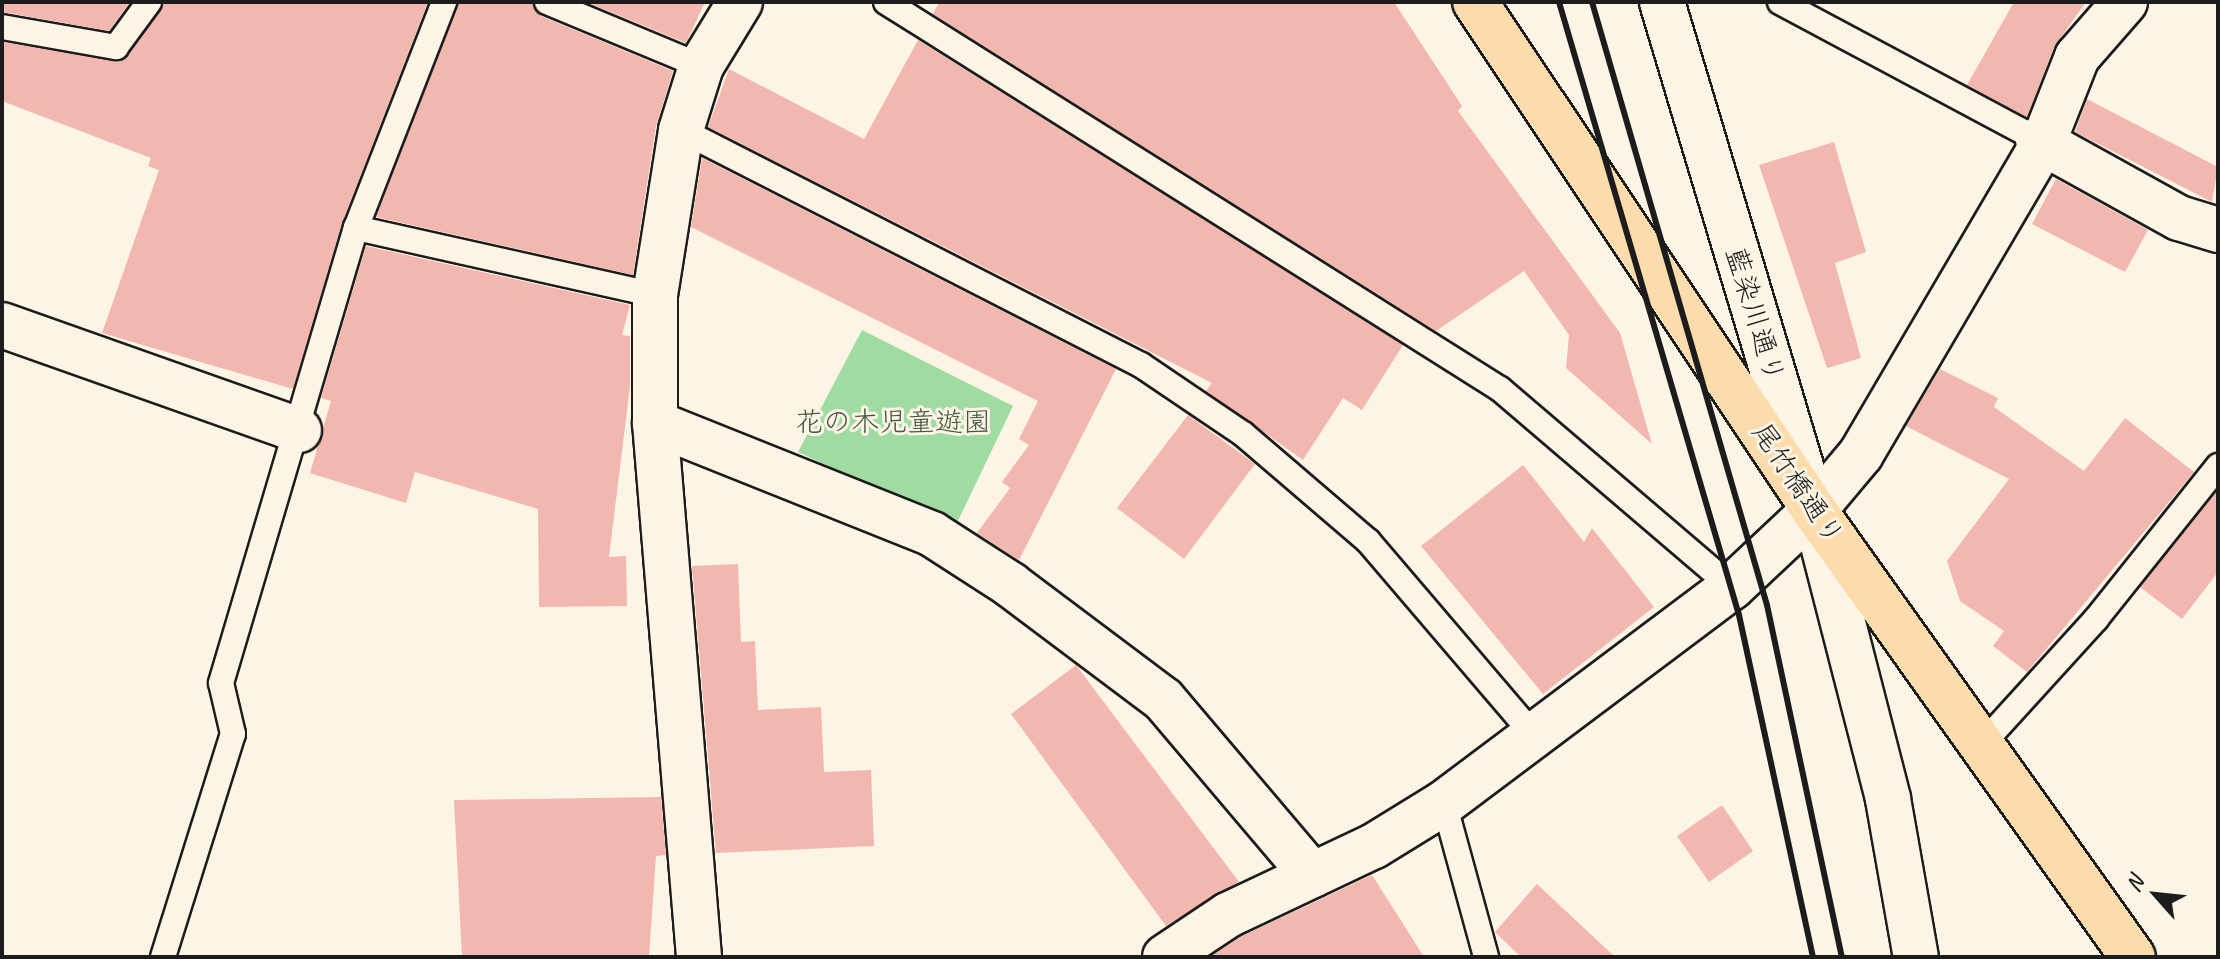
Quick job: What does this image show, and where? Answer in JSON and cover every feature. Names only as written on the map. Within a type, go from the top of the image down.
[{"type":"main road","name":"尾竹橋通り","points":[[1475,2],[1814,510],[1985,741],[2133,957]]},
{"type":"street","points":[[699,957],[655,423],[655,295],[681,130],[701,66],[740,2]]},
{"type":"street","name":"藍染川通り","points":[[1662,2],[1814,510],[1888,799],[1916,957]]},
{"type":"street","points":[[1165,957],[1228,915],[1312,875],[1444,803],[1732,587],[1814,510],[1861,454],[2040,143],[2077,57],[2125,2]]},
{"type":"street","points":[[2040,143],[2179,218],[2218,230]]},
{"type":"street","points":[[2,325],[299,430]]},
{"type":"street","points":[[655,423],[932,534],[1011,585],[1163,699],[1312,875]]},
{"type":"lane","points":[[2,27],[116,47],[149,2]]},
{"type":"lane","points":[[163,957],[233,734],[221,683],[299,430],[356,228],[444,2]]},
{"type":"lane","points":[[547,2],[701,66]]},
{"type":"lane","points":[[886,2],[1500,389],[1732,587]]},
{"type":"lane","points":[[1780,2],[2040,143]]},
{"type":"lane","points":[[681,130],[1141,365],[1243,434],[1368,541],[1533,734]]},
{"type":"lane","points":[[356,228],[655,295]]},
{"type":"lane","points":[[1985,741],[2218,466]]},
{"type":"lane","points":[[1444,803],[1486,957]]},
{"type":"green space","name":"花の木児童遊園","points":[[862,330],[1013,406],[956,525],[798,452]]},
{"type":"building","points":[[2,2],[130,2],[109,31],[2,12]]},
{"type":"building","points":[[164,2],[428,2],[342,223],[293,389],[102,333],[159,170],[148,166],[151,158],[2,101],[2,42],[121,61]]},
{"type":"building","points":[[459,2],[532,2],[541,16],[673,71],[656,126],[633,275],[376,217]]},
{"type":"building","points":[[586,2],[705,2],[686,43]]},
{"type":"building","points":[[939,2],[1394,2],[1462,106],[1458,111],[1620,333],[1652,444],[1566,368],[1569,335],[1524,271],[1436,331],[933,14]]},
{"type":"building","points":[[2014,2],[2086,2],[2054,47],[2027,117],[1967,85]]},
{"type":"building","points":[[918,40],[1403,345],[1362,410],[1343,398],[1303,460],[1206,391],[1212,383],[708,127],[729,69],[864,139]]},
{"type":"building","points":[[2087,99],[2218,167],[2212,202],[2075,132]]},
{"type":"building","points":[[1834,142],[1866,252],[1835,263],[1861,358],[1827,368],[1759,165]]},
{"type":"building","points":[[702,158],[1116,369],[1019,560],[977,533],[1010,488],[1002,482],[1029,445],[1019,439],[1038,401],[691,227]]},
{"type":"building","points":[[2056,179],[2148,230],[2125,272],[2032,224]]},
{"type":"building","points":[[366,246],[630,305],[622,335],[630,336],[630,386],[609,557],[626,556],[627,606],[539,607],[538,509],[415,472],[406,503],[310,473],[331,401],[321,398]]},
{"type":"building","points":[[1940,369],[1998,398],[1994,407],[2084,471],[2125,418],[2194,472],[2027,672],[1993,646],[2004,631],[1960,601],[1947,561],[2009,479],[1906,426]]},
{"type":"building","points":[[1188,415],[1255,464],[1184,559],[1117,508]]},
{"type":"building","points":[[1523,465],[1584,542],[1592,528],[1654,607],[1543,694],[1421,546]]},
{"type":"building","points":[[2218,490],[2218,572],[2182,619],[2140,587]]},
{"type":"building","points":[[738,564],[741,642],[755,641],[758,710],[821,707],[824,772],[871,770],[874,846],[716,853],[692,566]]},
{"type":"building","points":[[1076,665],[1239,882],[1166,926],[1011,714]]},
{"type":"building","points":[[661,797],[666,855],[656,856],[649,957],[462,957],[454,800]]},
{"type":"building","points":[[1722,805],[1753,851],[1709,882],[1677,836]]},
{"type":"building","points":[[1372,875],[1424,957],[1210,957],[1240,937]]},
{"type":"building","points":[[1537,884],[1615,957],[1521,957],[1495,932]]},
{"type":"railway","points":[[1559,2],[1739,615],[1813,957]]},
{"type":"railway","points":[[1592,2],[1767,605],[1842,957]]}]
